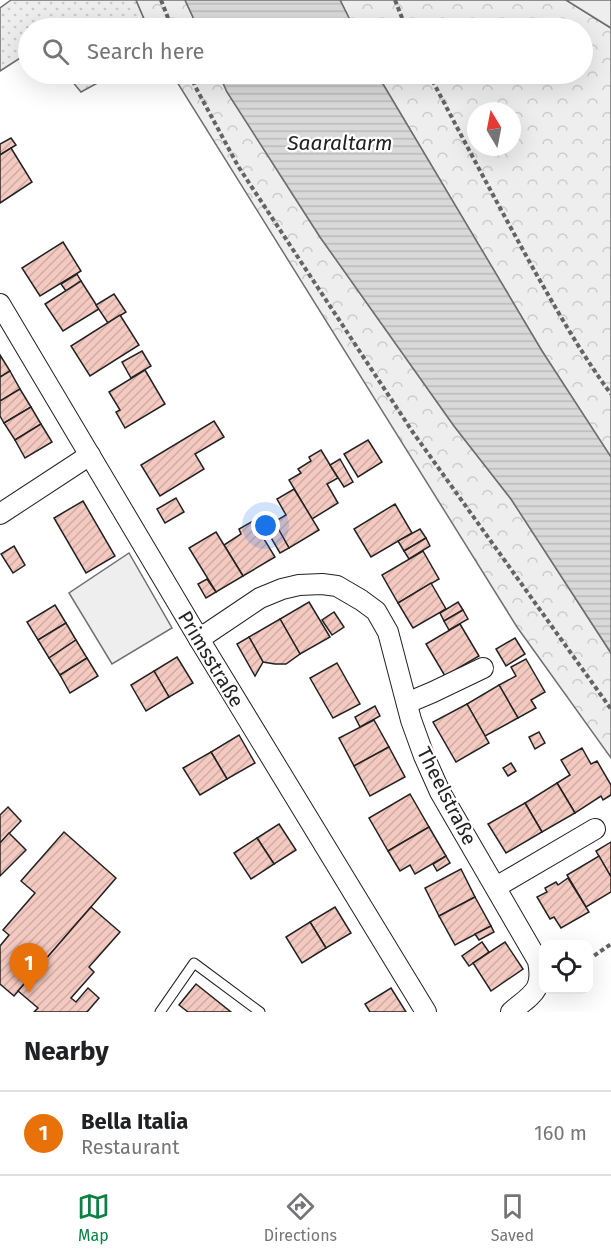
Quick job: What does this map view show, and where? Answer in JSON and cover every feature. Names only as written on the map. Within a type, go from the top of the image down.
[{"type":"street","name":"Primsstraße","points":[[0,304],[199,639],[426,1012]]},
{"type":"street","points":[[0,514],[90,454]]},
{"type":"street","name":"Theelstraße","points":[[199,639],[260,598],[299,585],[337,586],[376,611],[387,632],[406,703],[424,756],[440,792],[538,961],[541,975],[538,988],[511,1012]]},
{"type":"street","points":[[406,703],[483,668]]},
{"type":"street","points":[[496,887],[595,829]]},
{"type":"lane","points":[[160,1012],[194,963],[260,1012]]},
{"type":"path","points":[[161,0],[168,18]]},
{"type":"path","points":[[395,0],[402,18]]},
{"type":"path","points":[[194,84],[238,166],[412,431],[611,709]]},
{"type":"path","points":[[434,84],[561,316],[611,394]]},
{"type":"path","points":[[593,957],[611,944]]},
{"type":"green space","points":[[11,0],[136,0],[144,18],[18,18],[18,59],[0,71],[0,8]]},
{"type":"green space","points":[[136,0],[185,0],[193,18],[144,18]]},
{"type":"green space","points":[[340,0],[566,0],[611,28],[611,457],[542,351],[383,84],[593,84],[593,18],[349,18]]},
{"type":"green space","points":[[566,0],[611,0],[611,28]]},
{"type":"green space","points":[[74,84],[96,84],[81,92]]},
{"type":"green space","points":[[178,84],[223,84],[320,237],[454,426],[511,499],[611,653],[611,758],[517,627]]},
{"type":"green space","points":[[129,553],[172,628],[112,664],[69,593]]},
{"type":"water","points":[[185,0],[340,0],[349,18],[193,18]]},
{"type":"water","name":"Saaraltarm","points":[[223,84],[383,84],[542,351],[611,457],[611,653],[511,499],[454,426],[320,237]]},
{"type":"building","points":[[11,138],[16,145],[0,155],[0,144]]},
{"type":"building","points":[[11,148],[32,182],[0,203],[0,155]]},
{"type":"building","points":[[63,242],[81,271],[40,296],[22,268]]},
{"type":"building","points":[[77,274],[81,281],[66,291],[61,284]]},
{"type":"building","points":[[81,281],[99,309],[63,331],[45,304]]},
{"type":"building","points":[[114,294],[126,312],[108,323],[96,305]]},
{"type":"building","points":[[120,315],[139,345],[90,376],[71,346]]},
{"type":"building","points":[[142,351],[151,366],[131,378],[122,362]]},
{"type":"building","points":[[0,355],[10,371],[0,377]]},
{"type":"building","points":[[145,370],[165,404],[125,428],[116,412],[120,410],[109,392]]},
{"type":"building","points":[[10,371],[20,389],[0,401],[0,377]]},
{"type":"building","points":[[20,389],[31,407],[4,423],[0,416],[0,401]]},
{"type":"building","points":[[31,407],[41,424],[15,440],[4,423]]},
{"type":"building","points":[[214,421],[224,437],[195,454],[204,469],[160,496],[141,465]]},
{"type":"building","points":[[41,424],[52,442],[25,458],[15,440]]},
{"type":"building","points":[[368,440],[382,462],[358,477],[344,454]]},
{"type":"building","points":[[321,450],[338,478],[327,484],[338,503],[312,519],[289,480],[301,473],[298,469],[311,461],[309,457]]},
{"type":"building","points":[[340,459],[353,482],[344,487],[330,465]]},
{"type":"building","points":[[294,489],[319,530],[289,548],[274,522],[286,515],[277,499]]},
{"type":"building","points":[[176,498],[184,512],[165,523],[157,509]]},
{"type":"building","points":[[83,501],[115,556],[86,573],[54,518]]},
{"type":"building","points":[[395,504],[412,533],[371,557],[354,529]]},
{"type":"building","points":[[253,521],[275,557],[243,576],[224,545],[241,534],[239,529]]},
{"type":"building","points":[[420,529],[426,538],[404,551],[398,541]]},
{"type":"building","points":[[279,530],[289,548],[280,553],[270,536]]},
{"type":"building","points":[[216,532],[243,576],[216,592],[189,548]]},
{"type":"building","points":[[426,538],[430,546],[409,559],[404,551]]},
{"type":"building","points":[[14,546],[25,565],[13,573],[1,554]]},
{"type":"building","points":[[423,551],[439,579],[398,603],[382,575]]},
{"type":"building","points":[[207,579],[216,592],[206,598],[198,584]]},
{"type":"building","points":[[431,583],[446,609],[413,628],[398,603]]},
{"type":"building","points":[[309,602],[330,637],[300,654],[280,619]]},
{"type":"building","points":[[458,602],[463,610],[444,621],[440,613]]},
{"type":"building","points":[[55,605],[66,623],[38,640],[27,622]]},
{"type":"building","points":[[463,610],[468,619],[449,630],[444,621]]},
{"type":"building","points":[[334,612],[344,627],[332,635],[322,620]]},
{"type":"building","points":[[280,619],[300,654],[286,664],[263,662],[249,637]]},
{"type":"building","points":[[66,623],[76,640],[49,658],[38,640]]},
{"type":"building","points":[[460,624],[479,656],[445,676],[426,644]]},
{"type":"building","points":[[249,637],[263,662],[255,676],[237,644]]},
{"type":"building","points":[[515,638],[525,654],[506,666],[496,649]]},
{"type":"building","points":[[76,640],[87,658],[60,675],[49,658]]},
{"type":"building","points":[[177,657],[193,683],[169,697],[154,671]]},
{"type":"building","points":[[87,658],[98,676],[70,693],[60,675]]},
{"type":"building","points":[[526,659],[545,692],[531,700],[536,708],[518,718],[499,685],[516,676],[511,667]]},
{"type":"building","points":[[337,663],[360,704],[333,718],[310,678]]},
{"type":"building","points":[[154,671],[169,697],[146,711],[131,685]]},
{"type":"building","points":[[499,685],[518,718],[485,736],[467,704]]},
{"type":"building","points":[[467,704],[489,743],[456,762],[433,722]]},
{"type":"building","points":[[375,706],[380,716],[360,727],[355,717]]},
{"type":"building","points":[[374,720],[389,747],[354,766],[339,738]]},
{"type":"building","points":[[539,732],[545,743],[535,749],[529,737]]},
{"type":"building","points":[[239,735],[255,763],[227,779],[211,752]]},
{"type":"building","points":[[389,747],[405,777],[370,796],[354,766]]},
{"type":"building","points":[[582,748],[591,764],[597,761],[611,785],[611,795],[603,800],[601,796],[575,813],[557,783],[570,775],[561,760]]},
{"type":"building","points":[[211,752],[227,779],[200,795],[183,768]]},
{"type":"building","points":[[511,763],[516,771],[508,776],[503,768]]},
{"type":"building","points":[[557,783],[575,813],[542,832],[525,803]]},
{"type":"building","points":[[410,794],[429,827],[388,851],[369,818]]},
{"type":"building","points":[[525,803],[542,832],[506,853],[488,824]]},
{"type":"building","points":[[8,807],[21,821],[0,843],[0,815]]},
{"type":"building","points":[[279,824],[296,850],[274,864],[257,838]]},
{"type":"building","points":[[429,827],[446,856],[415,874],[410,865],[400,871],[388,851]]},
{"type":"building","points":[[64,832],[116,878],[14,996],[0,984],[0,946],[9,935],[3,930],[35,893],[21,881]]},
{"type":"building","points":[[9,833],[26,850],[0,876],[0,843]]},
{"type":"building","points":[[257,838],[274,864],[251,879],[234,853]]},
{"type":"building","points":[[611,842],[611,877],[596,851]]},
{"type":"building","points":[[446,856],[450,863],[437,871],[433,864]]},
{"type":"building","points":[[599,856],[611,877],[611,892],[586,907],[567,875]]},
{"type":"building","points":[[461,869],[475,897],[439,916],[425,888]]},
{"type":"building","points":[[568,878],[589,912],[561,928],[554,917],[550,919],[537,897],[547,892],[545,888],[556,882],[558,885]]},
{"type":"building","points":[[475,897],[491,926],[455,945],[439,916]]},
{"type":"building","points":[[91,907],[120,932],[89,967],[94,972],[71,998],[76,1002],[88,988],[99,998],[87,1012],[34,1012],[38,1008],[18,991]]},
{"type":"building","points":[[335,907],[351,933],[326,948],[310,922]]},
{"type":"building","points":[[310,922],[326,948],[302,963],[286,937]]},
{"type":"building","points":[[491,926],[494,932],[479,940],[475,934]]},
{"type":"building","points":[[482,942],[489,952],[469,966],[462,956]]},
{"type":"building","points":[[505,942],[523,969],[491,991],[473,963]]},
{"type":"building","points":[[196,984],[231,1012],[188,1012],[179,1005]]},
{"type":"building","points":[[391,988],[406,1012],[370,1012],[365,1004]]},
{"type":"place","name":"Bella Italia","points":[[29,993]]}]
